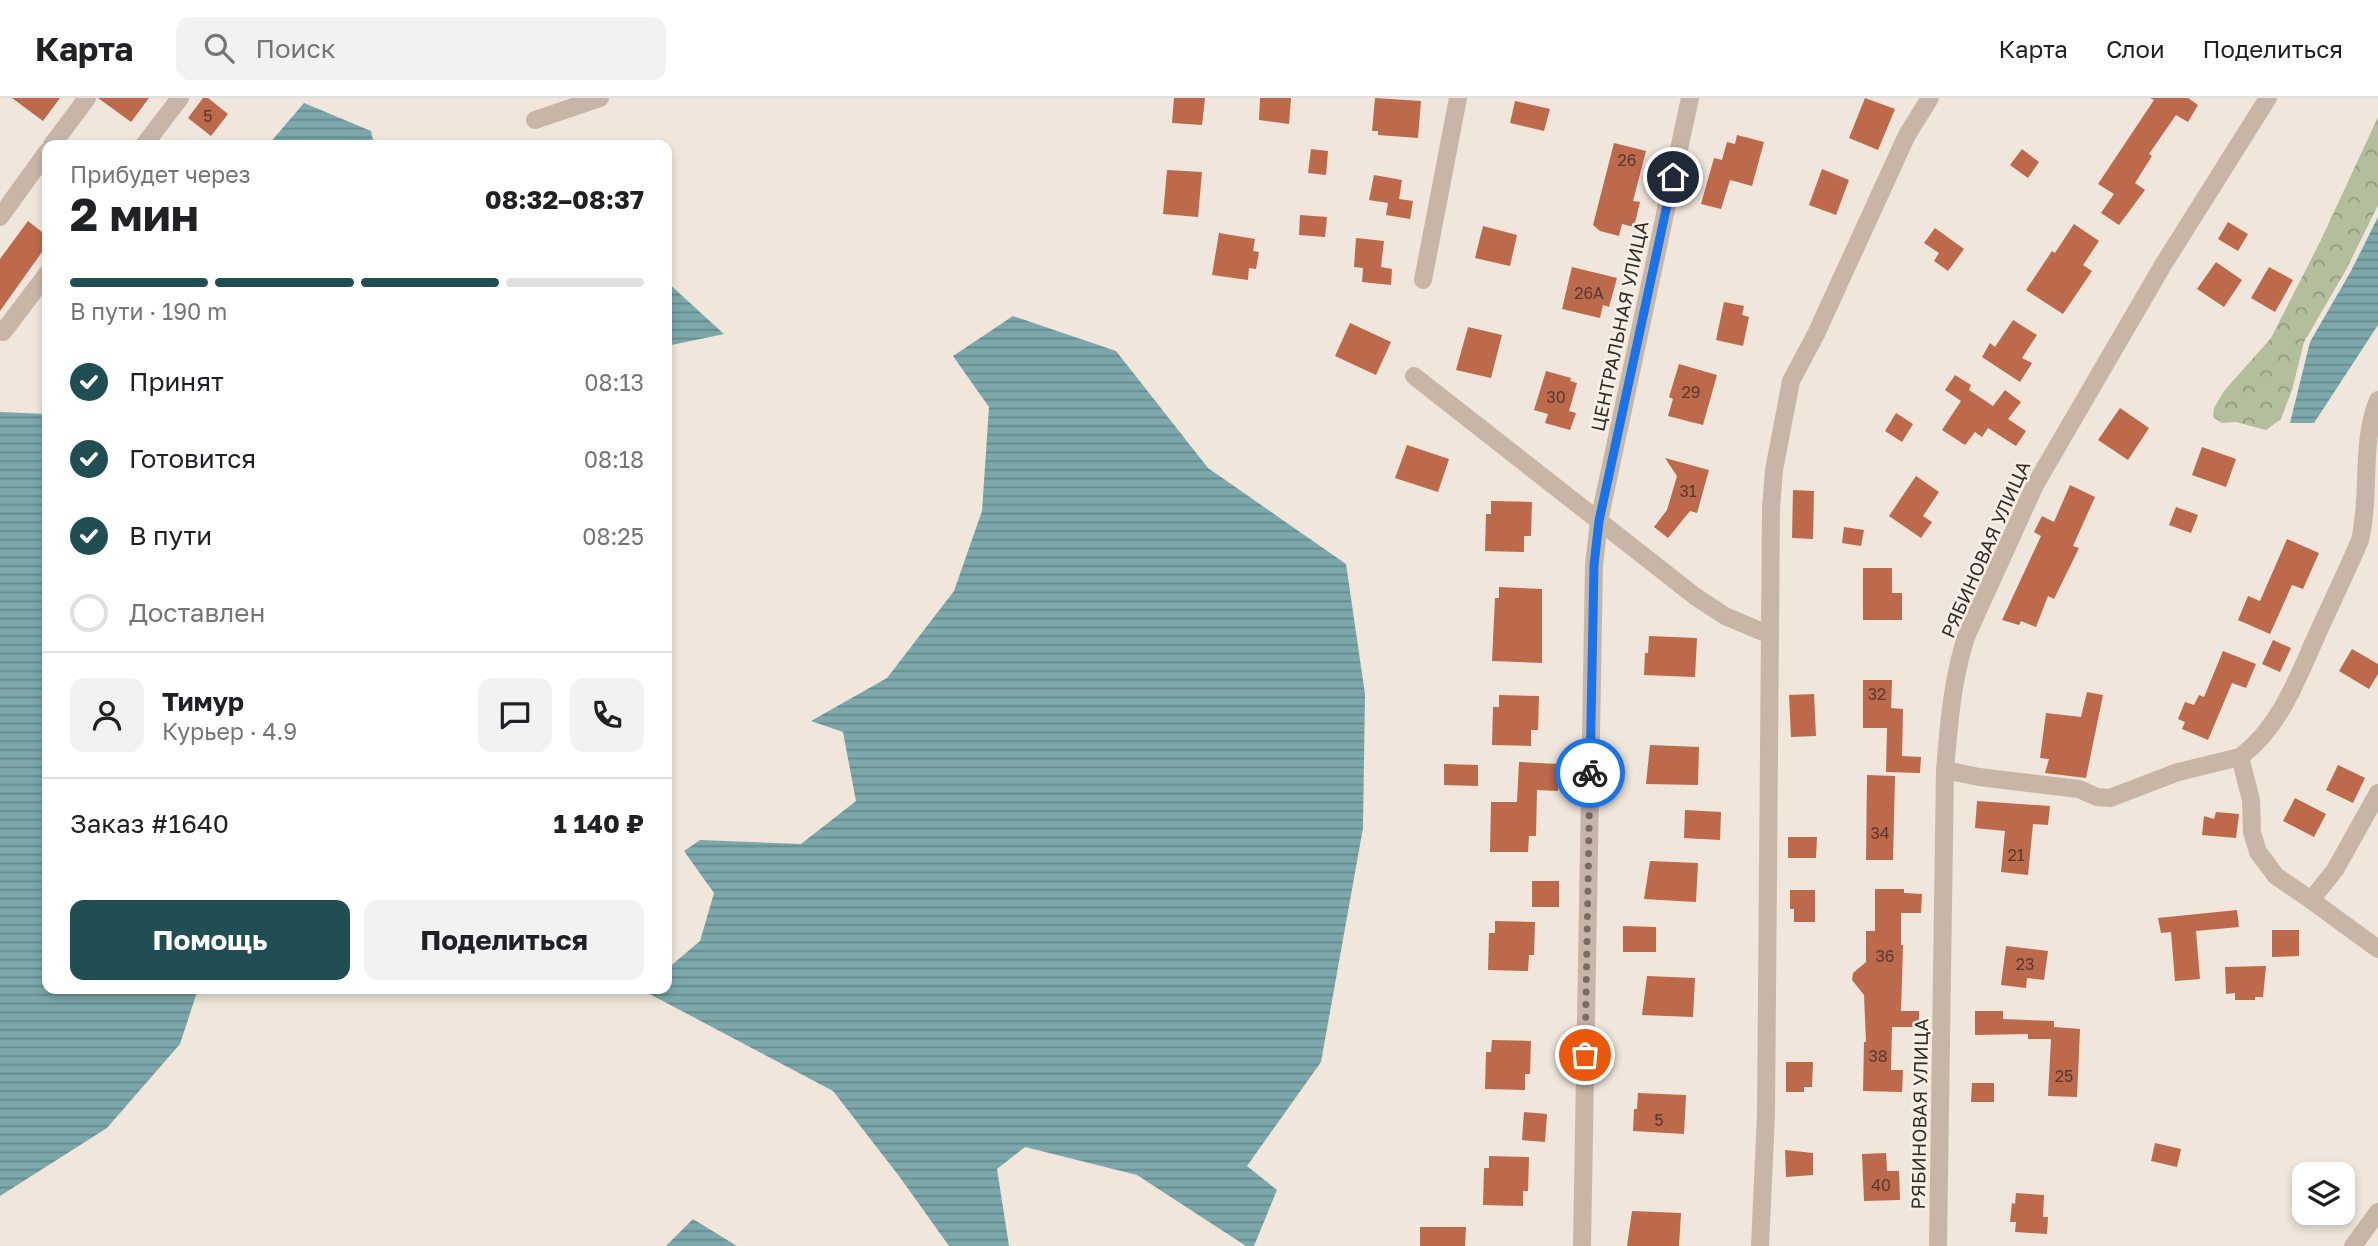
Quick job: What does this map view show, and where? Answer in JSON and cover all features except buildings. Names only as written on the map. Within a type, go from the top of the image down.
[{"type":"street","points":[[56,140],[87,98]]},
{"type":"street","points":[[148,140],[180,98]]},
{"type":"street","points":[[535,120],[600,98]]},
{"type":"street","points":[[1423,280],[1458,98]]},
{"type":"street","name":"ЦЕНТРАЛЬНАЯ УЛИЦА","points":[[1582,1246],[1594,565],[1599,521],[1690,98]]},
{"type":"street","points":[[1760,1246],[1766,1115],[1774,470],[1790,381],[1816,334],[1907,135],[1930,98]]},
{"type":"street","name":"РЯБИНОВАЯ УЛИЦА","points":[[1938,1246],[1945,770],[1955,674],[1966,637],[2035,485],[2163,265],[2268,98]]},
{"type":"street","points":[[0,217],[42,159]]},
{"type":"street","points":[[3,332],[42,281]]},
{"type":"street","points":[[1414,376],[1696,597],[1725,616],[1770,635]]},
{"type":"street","points":[[1945,770],[2079,789],[2102,798],[2117,796],[2178,772],[2240,757],[2270,728],[2291,692],[2360,540],[2365,513],[2368,448],[2378,400]]},
{"type":"street","points":[[2240,757],[2251,800],[2252,832],[2258,852],[2276,876],[2378,949]]},
{"type":"street","points":[[2311,900],[2335,870],[2378,793]]},
{"type":"street","points":[[2353,1246],[2378,1212]]},
{"type":"green space","points":[[2378,117],[2378,205],[2346,270],[2304,342],[2292,390],[2281,419],[2266,430],[2236,422],[2222,423],[2213,417],[2214,408],[2224,391],[2271,338],[2321,240]]},
{"type":"water","points":[[304,103],[371,131],[373,140],[272,140]]},
{"type":"water","points":[[2378,217],[2378,325],[2314,423],[2290,423],[2310,342]]},
{"type":"water","points":[[672,287],[724,334],[672,345]]},
{"type":"water","points":[[1013,316],[1116,351],[1208,468],[1346,564],[1365,694],[1363,828],[1321,1062],[1247,1166],[1277,1190],[1254,1246],[1246,1246],[1137,1175],[1025,1147],[997,1169],[1009,1246],[949,1246],[833,1091],[650,994],[672,994],[672,965],[700,941],[714,893],[684,851],[700,840],[801,844],[856,801],[843,732],[811,721],[887,678],[954,591],[982,511],[989,407],[953,356]]},
{"type":"water","points":[[0,412],[42,414],[42,994],[196,994],[180,1044],[107,1128],[0,1196]]},
{"type":"water","points":[[693,1219],[737,1246],[666,1246]]},
{"type":"way so far","points":[[1585,1055],[1590,773]]},
{"type":"route","points":[[1590,773],[1594,565],[1599,521],[1673,177]]}]
